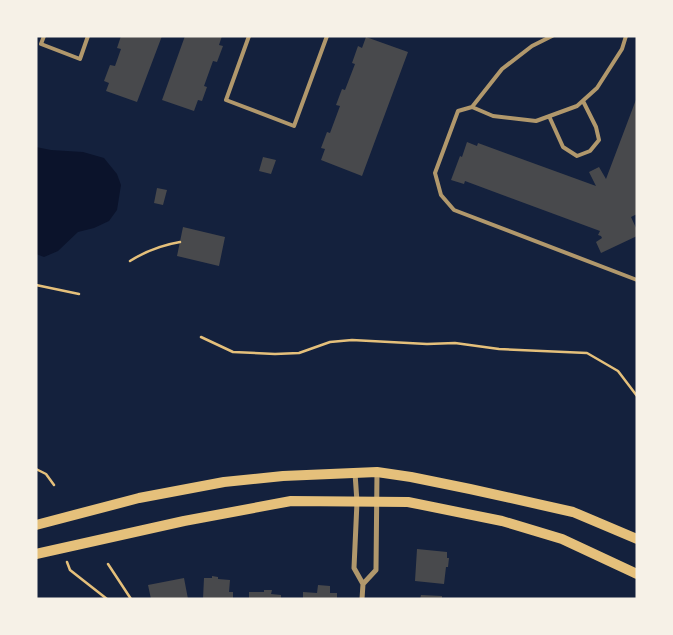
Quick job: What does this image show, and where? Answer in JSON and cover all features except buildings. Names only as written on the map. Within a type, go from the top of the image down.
[{"type":"main road","points":[[36,525],[139,498],[224,482],[283,476],[377,472],[470,489],[573,512],[637,539]]},
{"type":"main road","points":[[36,554],[184,521],[291,501],[408,502],[502,521],[562,538],[637,574]]},
{"type":"street","points":[[363,584],[376,570],[377,472]]},
{"type":"street","points":[[355,473],[354,568],[363,584],[362,599]]},
{"type":"lane","points":[[44,36],[41,44],[80,59],[88,36]]},
{"type":"lane","points":[[249,36],[226,100],[294,126],[327,36]]},
{"type":"lane","points":[[552,36],[532,46],[502,69],[472,107],[458,111],[435,173],[441,195],[454,210],[637,280]]},
{"type":"lane","points":[[472,107],[494,116],[536,121],[577,106],[596,88],[622,49],[625,37],[620,36]]},
{"type":"lane","points":[[549,116],[563,148],[577,156],[590,151],[599,140],[596,127],[583,100]]},
{"type":"path","points":[[130,261],[145,252],[171,243],[180,242]]},
{"type":"path","points":[[36,285],[79,294]]},
{"type":"path","points":[[201,337],[233,352],[275,354],[299,353],[330,342],[352,340],[426,344],[455,343],[508,349],[587,353],[618,371],[637,396]]},
{"type":"path","points":[[36,469],[46,474],[54,485]]},
{"type":"path","points":[[67,562],[70,570],[107,599]]},
{"type":"path","points":[[108,564],[131,599]]},
{"type":"water","points":[[36,147],[83,152],[104,158],[117,174],[121,185],[117,210],[109,221],[94,228],[78,232],[58,251],[44,257],[36,254]]}]
